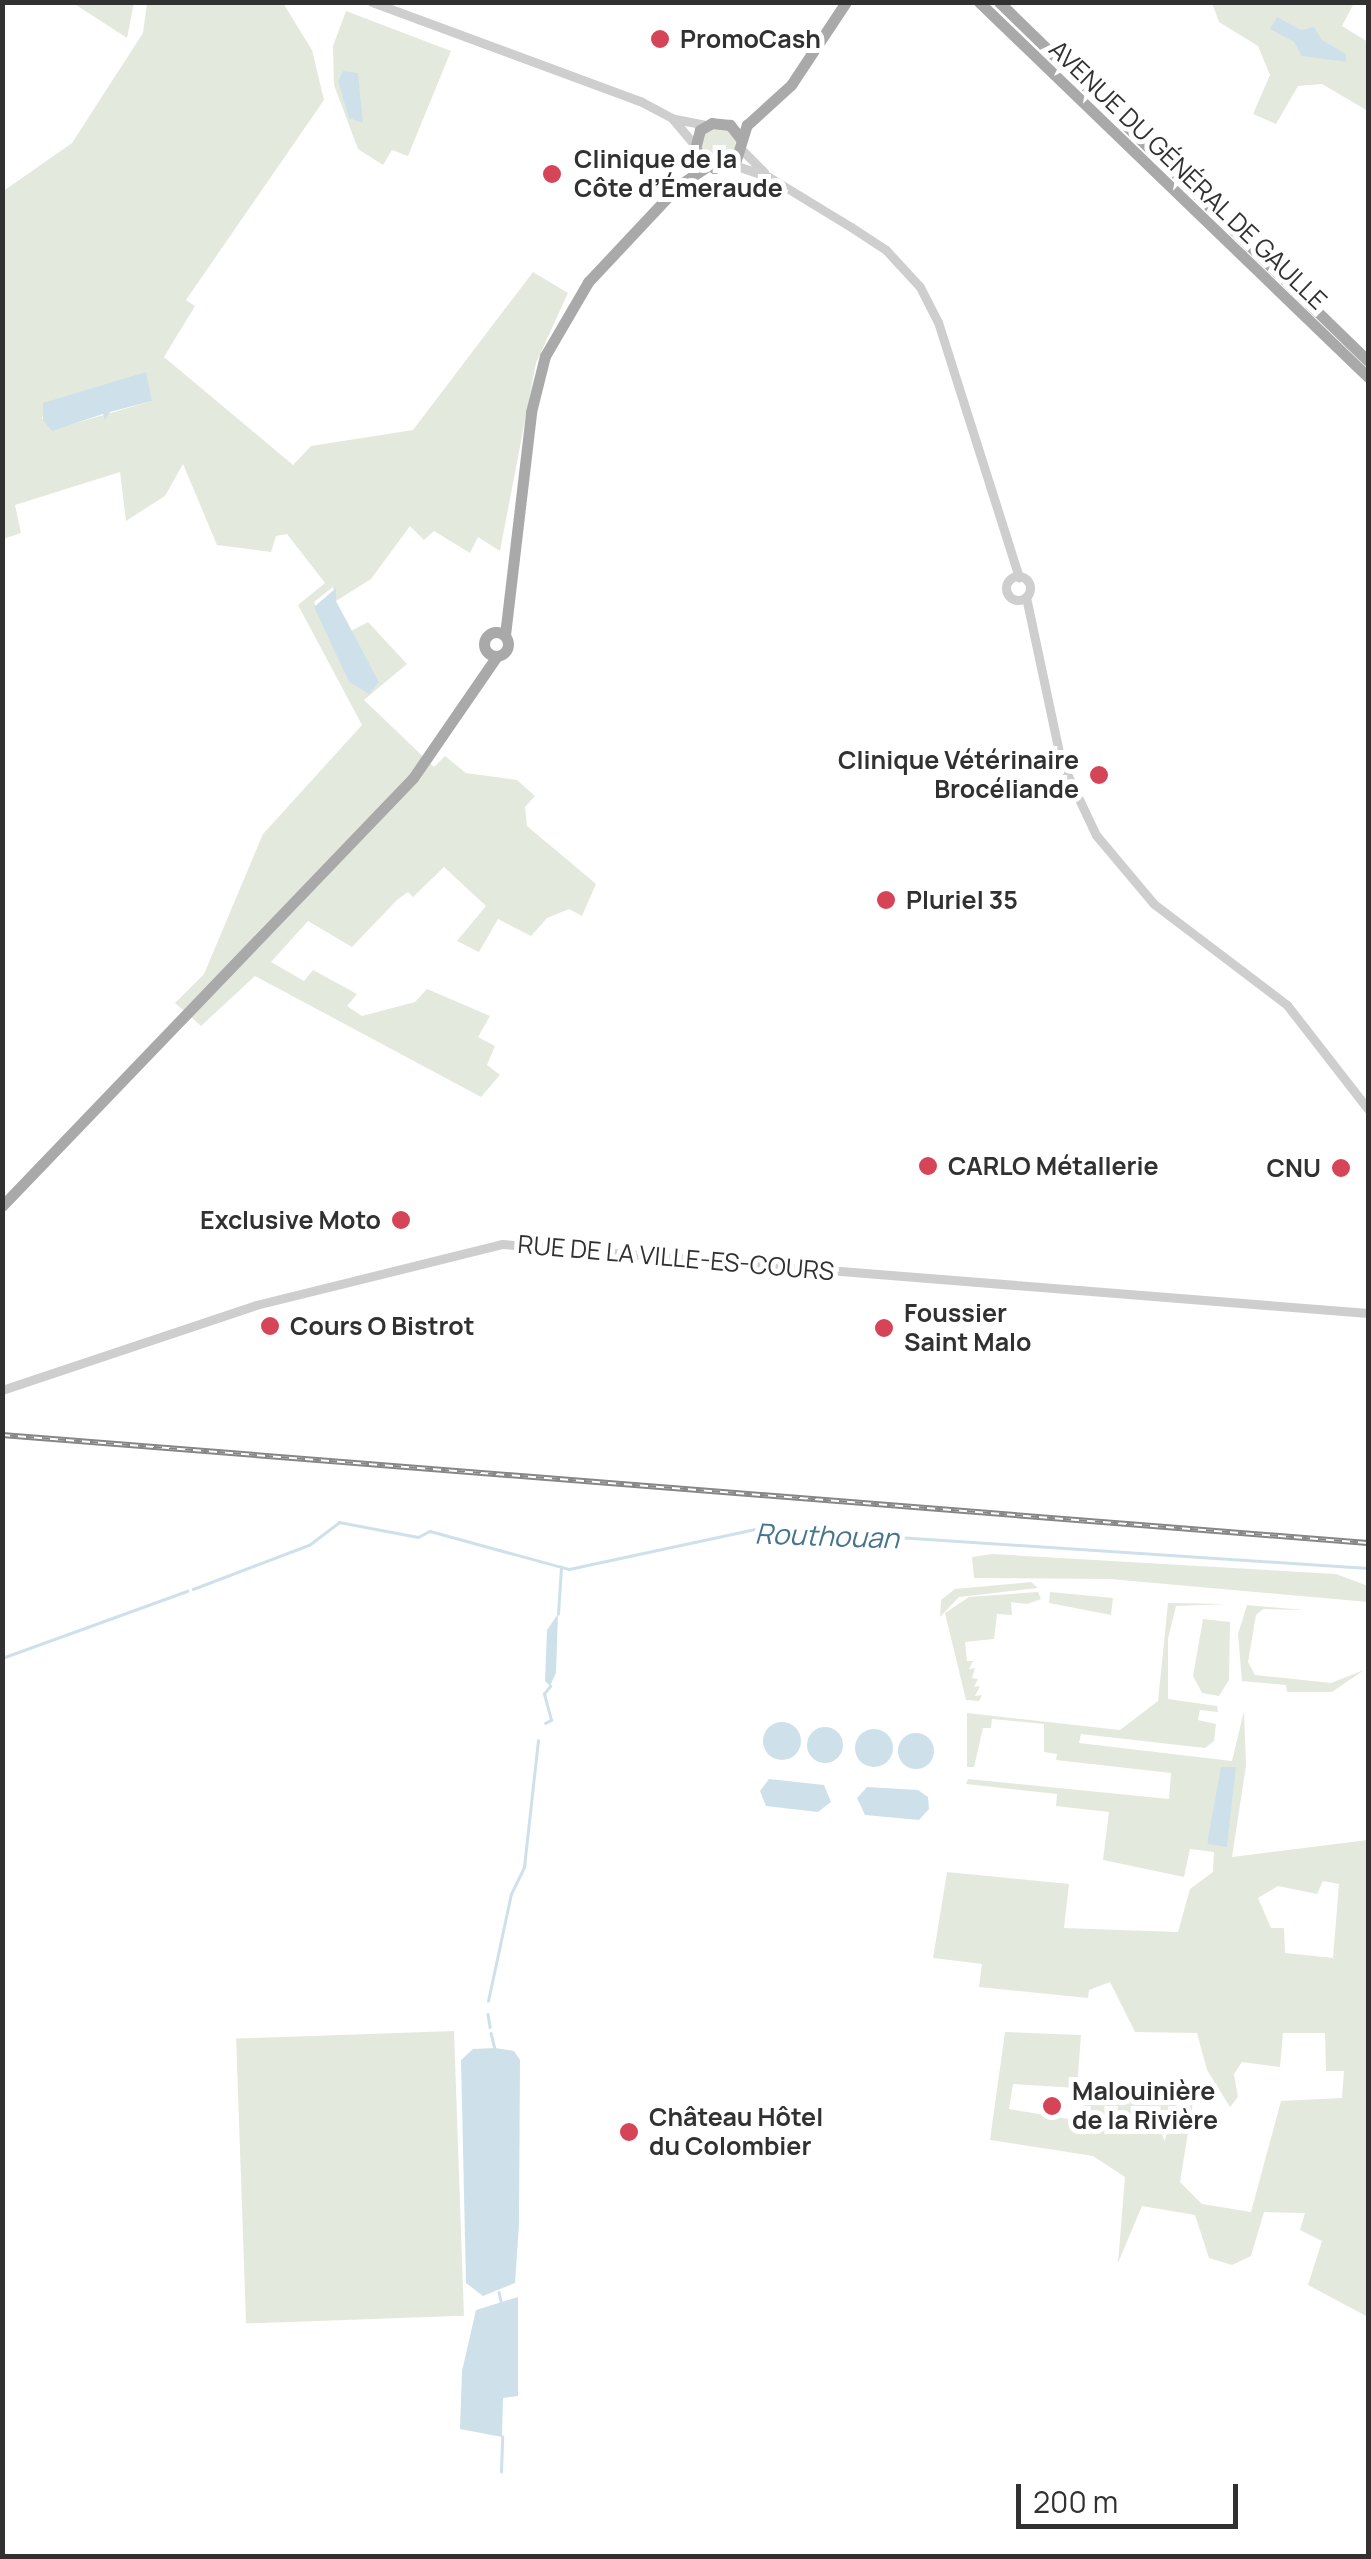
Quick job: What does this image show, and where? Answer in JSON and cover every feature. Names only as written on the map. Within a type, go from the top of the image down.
[{"type":"main road","points":[[492,653],[508,647],[505,635],[533,397],[545,356],[588,282],[680,182],[708,166],[731,164],[747,125],[791,85],[846,2]]},
{"type":"main road","name":"AVENUE DU GÉNÉRAL DE GAULLE","points":[[978,2],[1368,377]]},
{"type":"main road","name":"AVENUE DU GÉNÉRAL DE GAULLE","points":[[999,2],[1368,361]]},
{"type":"main road","points":[[680,182],[706,125],[747,125]]},
{"type":"main road","points":[[730,125],[741,144]]},
{"type":"main road","points":[[695,147],[708,166]]},
{"type":"main road","points":[[2,1206],[413,778],[483,676],[492,653],[490,633],[508,606]]},
{"type":"main road","points":[[490,633],[505,635]]},
{"type":"street","points":[[372,2],[672,118],[706,125]]},
{"type":"street","points":[[672,118],[695,147]]},
{"type":"street","points":[[741,144],[769,177]]},
{"type":"street","points":[[731,164],[769,177],[886,250],[920,287],[938,322],[1007,552],[1019,576],[1028,583],[1029,631],[1061,761],[1109,854],[1154,904],[1287,1005],[1368,1109]]},
{"type":"street","points":[[1007,552],[1007,584],[1029,631]]},
{"type":"street","points":[[1007,584],[1019,576]]},
{"type":"street","points":[[1014,600],[1026,597]]},
{"type":"street","name":"RUE DE LA VILLE-ES-COURS","points":[[2,1390],[256,1305],[502,1244],[1368,1313]]},
{"type":"shaded area","points":[[73,3],[134,3],[127,38]]},
{"type":"shaded area","points":[[147,3],[283,3],[312,50],[324,100],[186,300],[195,306],[164,357],[293,465],[311,446],[413,430],[533,272],[568,293],[536,363],[500,551],[478,537],[470,553],[434,531],[424,540],[410,526],[371,579],[336,601],[333,587],[314,602],[349,682],[379,682],[351,631],[368,622],[407,664],[364,700],[434,767],[445,756],[466,773],[517,780],[535,796],[525,807],[527,826],[596,884],[582,916],[569,909],[547,918],[531,936],[498,919],[479,952],[457,941],[486,906],[444,867],[413,897],[408,892],[397,900],[352,947],[308,921],[271,962],[304,981],[313,970],[357,994],[347,1006],[362,1016],[415,1002],[427,989],[490,1016],[478,1037],[495,1046],[487,1065],[500,1075],[481,1097],[255,976],[201,1026],[175,1003],[204,974],[263,834],[362,725],[298,605],[325,583],[287,534],[276,536],[271,552],[217,545],[183,464],[165,496],[126,521],[120,472],[15,505],[21,533],[3,539],[2,192],[72,143],[143,33]],"holes":[[[152,401],[52,430],[42,418],[45,412]]]},
{"type":"shaded area","points":[[1212,3],[1354,3],[1342,26],[1368,42],[1368,111],[1322,84],[1298,86],[1276,124],[1253,114],[1270,75],[1258,46],[1219,22]]},
{"type":"shaded area","points":[[346,11],[451,51],[408,156],[392,150],[383,165],[358,149],[334,85],[333,46]]},
{"type":"shaded area","points":[[1277,17],[1301,30],[1314,27],[1322,40],[1346,54],[1346,62],[1302,56],[1294,42],[1270,29]]},
{"type":"shaded area","points":[[343,71],[358,73],[363,123],[349,118],[338,81]]},
{"type":"shaded area","points":[[726,127],[736,141],[734,154],[711,162],[698,144],[708,128]]},
{"type":"shaded area","points":[[146,372],[152,401],[110,412],[105,420],[103,414],[52,431],[43,420],[43,403]]},
{"type":"shaded area","points":[[336,588],[336,601],[379,682],[369,694],[349,682],[314,607]]},
{"type":"shaded area","points":[[992,1554],[1336,1574],[1368,1586],[1368,1602],[1110,1579],[974,1578],[972,1557]]},
{"type":"shaded area","points":[[1031,1582],[1038,1588],[959,1597],[940,1617],[941,1600],[955,1589]]},
{"type":"shaded area","points":[[1038,1592],[1041,1599],[1027,1604],[1011,1602],[1012,1615],[997,1614],[994,1639],[965,1642],[967,1661],[973,1661],[969,1669],[975,1668],[972,1678],[978,1679],[974,1687],[980,1686],[975,1696],[982,1695],[979,1701],[966,1700],[945,1613],[969,1597]]},
{"type":"shaded area","points":[[1050,1592],[1113,1598],[1111,1615],[1049,1603]]},
{"type":"shaded area","points":[[1168,1603],[1228,1604],[1176,1606],[1168,1639],[1168,1699],[1217,1706],[1218,1712],[1200,1710],[1198,1720],[1216,1724],[1214,1741],[1205,1748],[1081,1734],[1079,1743],[1232,1761],[1244,1711],[1246,1766],[1232,1857],[1368,1840],[1368,2317],[1308,2285],[1322,2241],[1300,2230],[1305,2213],[1264,2212],[1251,2256],[1232,2265],[1209,2258],[1195,2215],[1142,2206],[1118,2263],[1125,2177],[1093,2156],[990,2140],[1005,2032],[1081,2035],[1077,2088],[1013,2084],[1009,2109],[1081,2121],[1085,2104],[1138,2096],[1193,2102],[1180,2182],[1202,2204],[1251,2212],[1281,2101],[1342,2098],[1344,2071],[1326,2071],[1325,2033],[1283,2033],[1280,2067],[1242,2062],[1234,2074],[1238,2097],[1230,2107],[1207,2070],[1197,2033],[1135,2032],[1110,1982],[1089,1990],[1088,1998],[979,1987],[982,1964],[933,1958],[947,1872],[1069,1884],[1064,1928],[1178,1932],[1190,1889],[1213,1872],[1214,1852],[1190,1849],[1184,1877],[1103,1860],[1109,1812],[1056,1806],[1057,1794],[966,1784],[968,1779],[1169,1799],[1171,1773],[1056,1760],[1057,1754],[1044,1752],[1044,1724],[992,1719],[991,1728],[983,1728],[974,1767],[967,1767],[967,1713],[1120,1730],[1158,1701]],"holes":[[[1235,1767],[1227,1845],[1208,1844],[1207,1843]],[[1323,1881],[1339,1884],[1333,1958],[1285,1953],[1284,1928],[1271,1928],[1258,1898],[1278,1886],[1317,1894]]]},
{"type":"shaded area","points":[[1247,1605],[1304,1610],[1263,1609],[1256,1615],[1248,1662],[1255,1675],[1331,1683],[1364,1670],[1332,1692],[1287,1692],[1286,1685],[1242,1681],[1238,1634]]},
{"type":"shaded area","points":[[558,1614],[556,1673],[550,1686],[545,1681],[547,1630]]},
{"type":"shaded area","points":[[1203,1619],[1230,1622],[1229,1680],[1219,1696],[1202,1693],[1193,1676]]},
{"type":"shaded area","points":[[782,1722],[795,1728],[801,1741],[795,1754],[782,1760],[769,1754],[763,1741],[769,1728]]},
{"type":"shaded area","points":[[825,1727],[838,1732],[843,1745],[838,1758],[825,1763],[812,1758],[807,1745],[812,1732]]},
{"type":"shaded area","points":[[874,1729],[887,1735],[893,1748],[887,1761],[874,1767],[861,1761],[855,1748],[861,1735]]},
{"type":"shaded area","points":[[916,1733],[929,1738],[934,1751],[929,1764],[916,1769],[903,1764],[898,1751],[903,1738]]},
{"type":"shaded area","points":[[1221,1767],[1236,1767],[1227,1847],[1207,1844]]},
{"type":"shaded area","points":[[769,1779],[824,1785],[831,1802],[818,1812],[766,1806],[760,1791]]},
{"type":"shaded area","points":[[867,1787],[918,1790],[928,1797],[929,1809],[919,1820],[865,1815],[857,1798]]},
{"type":"shaded area","points":[[454,2031],[464,2316],[246,2323],[236,2039]]},
{"type":"shaded area","points":[[473,2049],[514,2051],[520,2060],[519,2225],[515,2283],[483,2296],[466,2283],[461,2060]]},
{"type":"shaded area","points":[[518,2297],[518,2396],[503,2398],[502,2437],[460,2429],[462,2371],[476,2310]]},
{"type":"waterway","name":"Routhouan","points":[[193,1589],[309,1545],[339,1522],[418,1537],[430,1531],[569,1569],[761,1528],[1368,1568]]},
{"type":"waterway","points":[[558,1614],[561,1567]]},
{"type":"waterway","name":"Routhouan","points":[[2,1658],[187,1591]]},
{"type":"waterway","points":[[545,1723],[551,1720],[544,1694],[550,1686]]},
{"type":"waterway","points":[[488,2001],[511,1894],[524,1867],[538,1741]]},
{"type":"waterway","points":[[488,2014],[490,2027]]},
{"type":"waterway","points":[[491,2033],[495,2049]]},
{"type":"waterway","points":[[499,2292],[503,2309]]},
{"type":"waterway","points":[[501,2472],[502,2437]]},
{"type":"railway","points":[[2,1435],[1368,1543]]},
{"type":"place","name":"PromoCash","points":[[660,39]]},
{"type":"place","name":"Clinique de la Côte d’Émeraude","points":[[552,174]]},
{"type":"place","name":"Clinique Vétérinaire Brocéliande","points":[[1099,775]]},
{"type":"place","name":"Pluriel 35","points":[[886,900]]},
{"type":"place","name":"CARLO Métallerie","points":[[928,1166]]},
{"type":"place","name":"CNU","points":[[1341,1168]]},
{"type":"place","name":"Exclusive Moto","points":[[401,1220]]},
{"type":"place","name":"Cours O Bistrot","points":[[270,1326]]},
{"type":"place","name":"Foussier Saint Malo","points":[[884,1328]]},
{"type":"place","name":"Malouinière de la Rivière","points":[[1052,2106]]},
{"type":"place","name":"Château Hôtel du Colombier","points":[[629,2132]]}]
